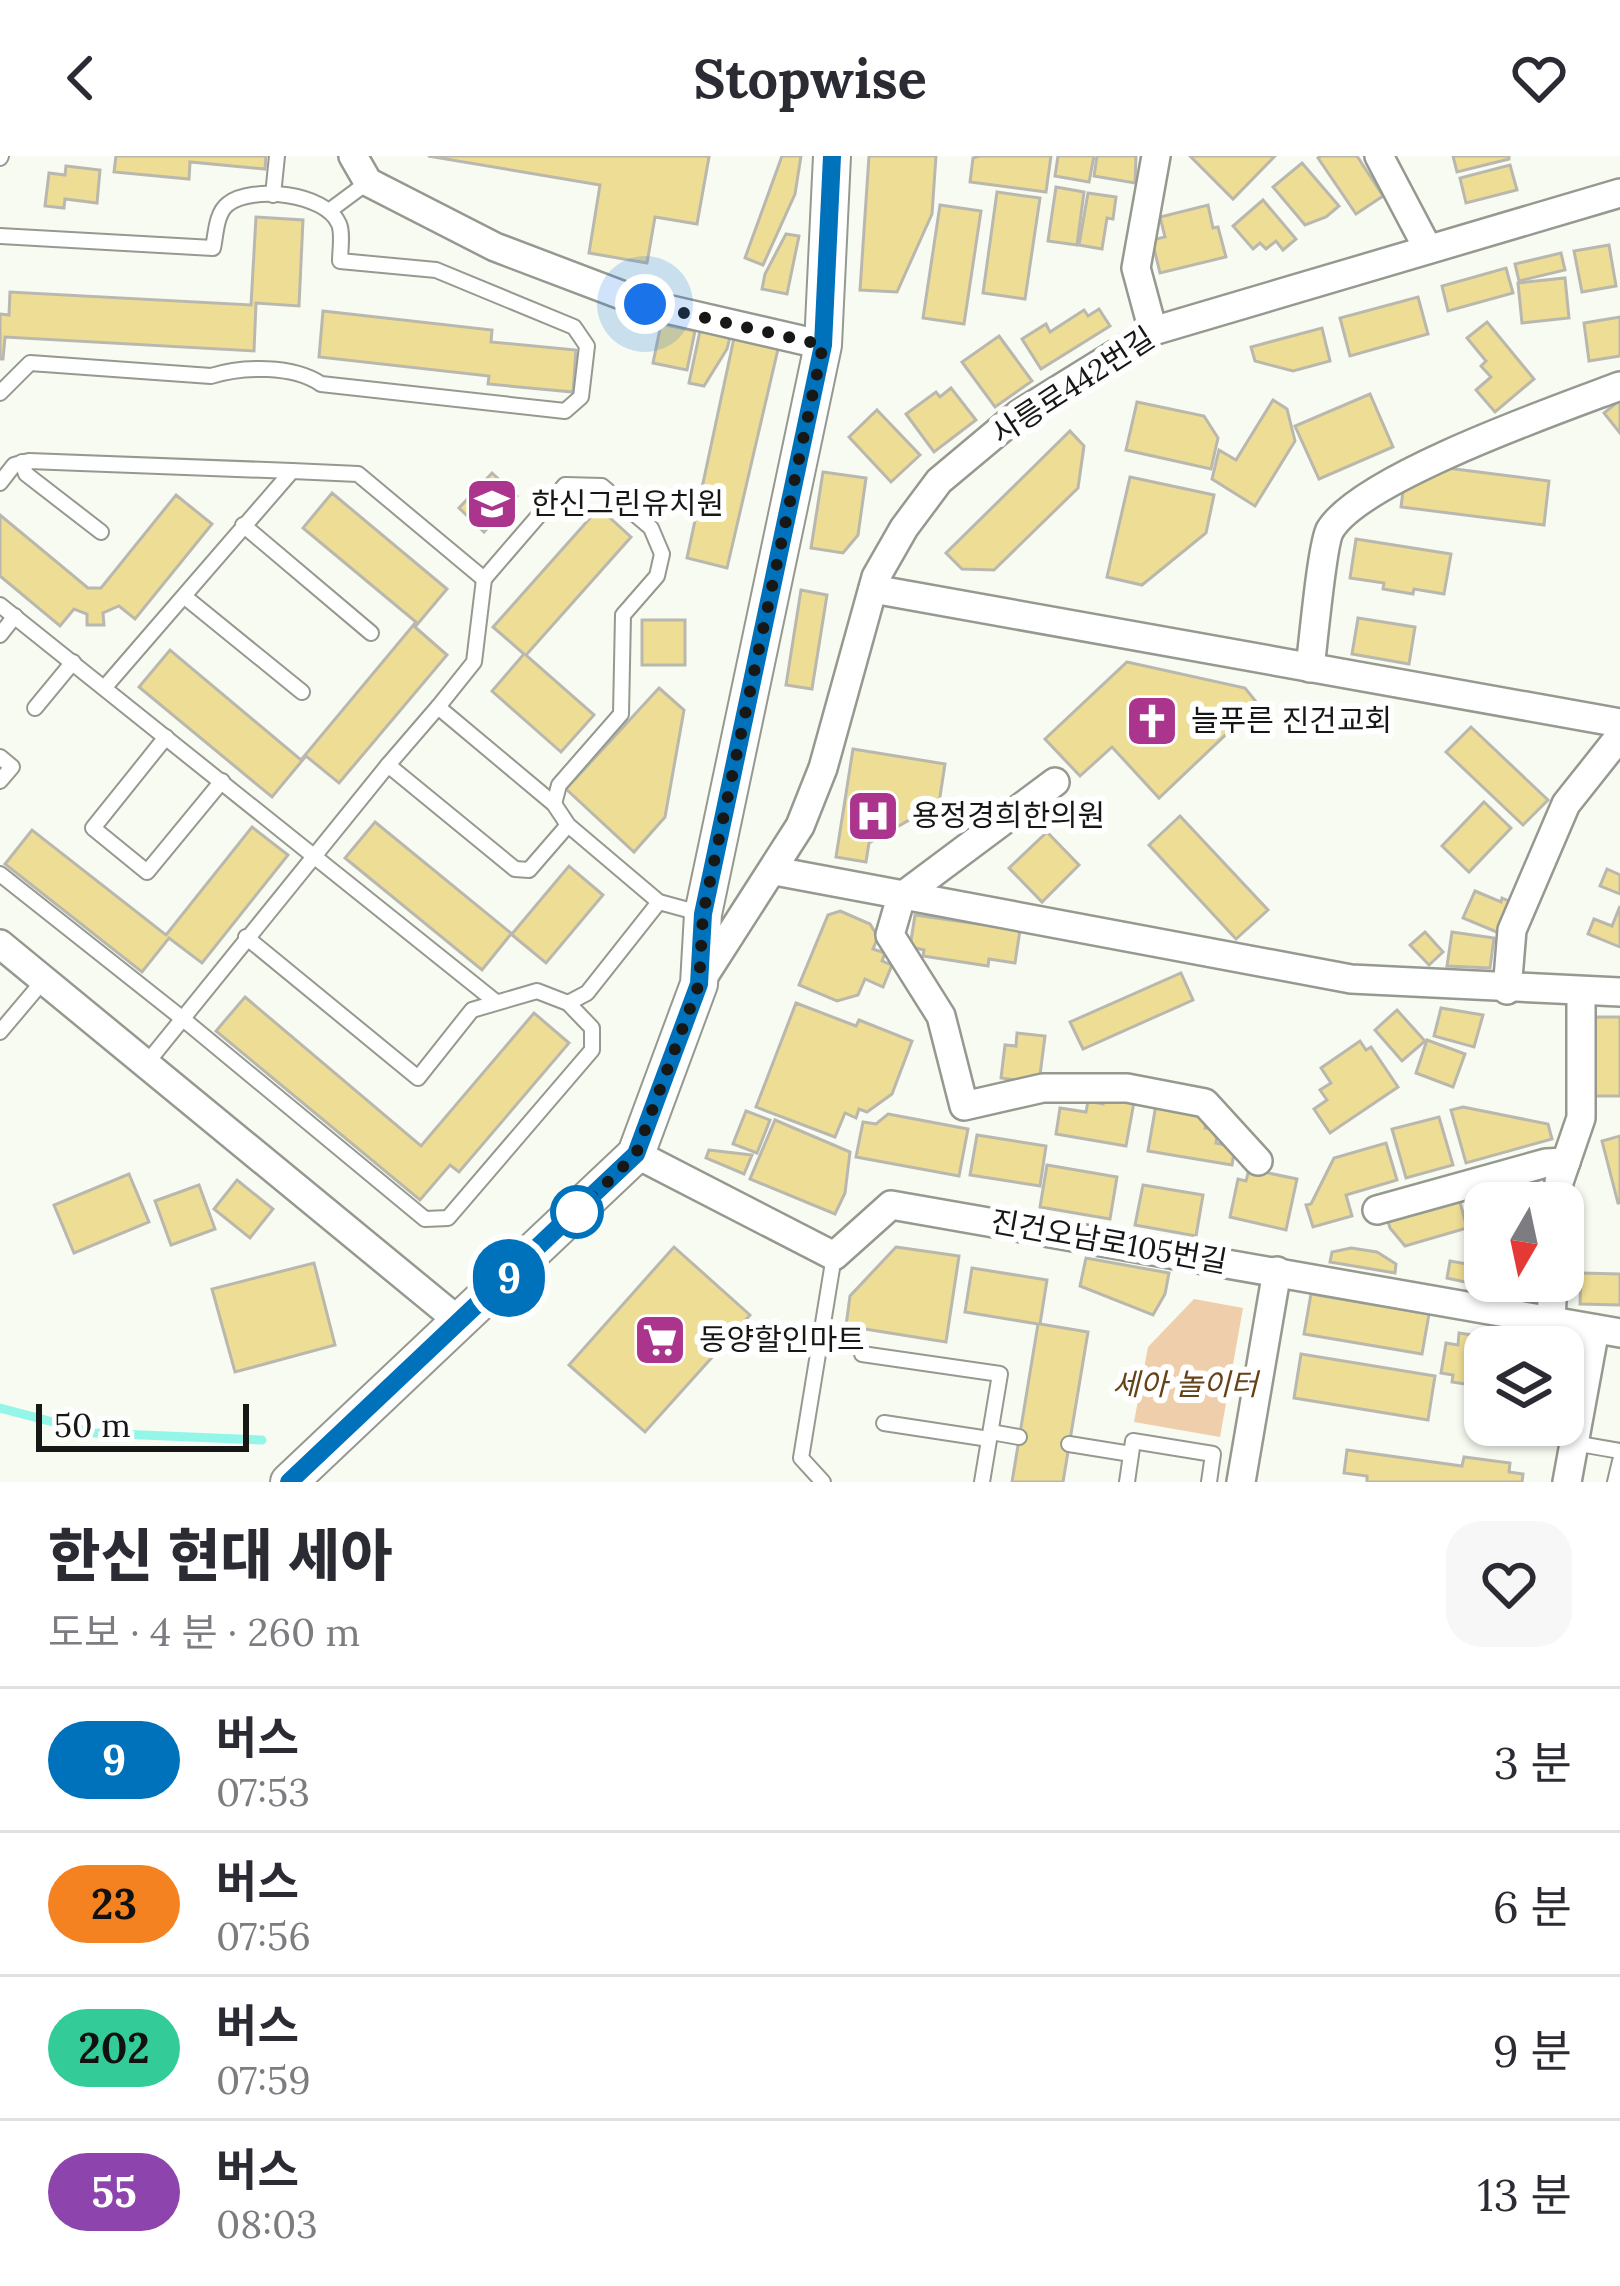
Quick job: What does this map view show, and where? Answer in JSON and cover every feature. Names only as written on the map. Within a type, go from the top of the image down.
[{"type":"street","points":[[353,156],[368,182],[495,247],[645,304],[823,345]]},
{"type":"street","points":[[289,1482],[636,1154],[699,984],[703,914],[823,345],[832,156]]},
{"type":"street","points":[[1153,331],[1136,268],[1156,156]]},
{"type":"street","points":[[1379,156],[1428,249]]},
{"type":"street","name":"사릉로442번길","points":[[699,984],[800,826],[823,768],[873,590],[904,529],[939,481],[1019,414],[1153,331],[1620,193]]},
{"type":"street","points":[[1310,668],[1329,531],[1361,502],[1466,445],[1620,386]]},
{"type":"street","points":[[873,590],[1620,723]]},
{"type":"street","points":[[1507,990],[1512,930],[1566,804],[1620,736]]},
{"type":"street","points":[[1055,782],[901,897],[890,935],[941,1016],[964,1106],[1043,1088],[1127,1088],[1205,1103],[1258,1160]]},
{"type":"street","points":[[775,871],[1351,979],[1620,992]]},
{"type":"street","points":[[0,944],[461,1323]]},
{"type":"street","points":[[1562,1182],[1581,1118],[1581,991]]},
{"type":"street","points":[[636,1154],[834,1256]]},
{"type":"street","points":[[1377,1210],[1546,1163],[1566,1162]]},
{"type":"street","name":"진건오남로105번길","points":[[834,1256],[892,1205],[1607,1331]]},
{"type":"street","points":[[1241,1482],[1277,1271]]},
{"type":"street","points":[[1551,1320],[1552,1302]]},
{"type":"street","points":[[1584,1409],[1607,1331]]},
{"type":"street","points":[[1567,1482],[1573,1446]]},
{"type":"lane","points":[[273,195],[278,156]]},
{"type":"lane","points":[[329,211],[368,182]]},
{"type":"lane","points":[[0,236],[213,248],[220,213],[230,202],[273,195],[324,203],[340,225],[340,261],[436,270],[574,327],[587,346],[581,397],[565,411],[321,384],[305,374],[233,369],[211,376],[30,363],[0,393]]},
{"type":"lane","points":[[22,462],[26,474],[100,532]]},
{"type":"lane","points":[[0,483],[22,462],[358,474],[484,579]]},
{"type":"lane","points":[[105,687],[292,471]]},
{"type":"lane","points":[[145,1066],[474,662],[484,579],[566,485],[602,486],[651,528],[662,554],[657,576],[623,615],[621,714],[559,785],[554,803]]},
{"type":"lane","points":[[243,525],[371,633]]},
{"type":"lane","points":[[185,597],[302,692]]},
{"type":"lane","points":[[0,604],[496,1001]]},
{"type":"lane","points":[[0,635],[15,616]]},
{"type":"lane","points":[[35,708],[73,662]]},
{"type":"lane","points":[[438,707],[554,803],[568,825],[659,902],[703,914]]},
{"type":"lane","points":[[166,737],[92,829],[148,872],[222,781]]},
{"type":"lane","points":[[0,757],[12,767],[0,781]]},
{"type":"lane","points":[[388,765],[515,869],[529,870],[568,825]]},
{"type":"lane","points":[[0,874],[424,1219],[448,1218],[592,1050],[592,1028],[568,1003],[537,991],[472,1010],[418,1078],[246,937]]},
{"type":"lane","points":[[568,1003],[587,993],[659,902]]},
{"type":"lane","points":[[0,1032],[43,981]]},
{"type":"lane","points":[[823,1482],[801,1458],[834,1256]]},
{"type":"lane","points":[[862,1354],[1000,1374],[982,1482]]},
{"type":"lane","points":[[884,1423],[1019,1436]]},
{"type":"lane","points":[[1127,1482],[1132,1442],[1214,1454],[1209,1482]]},
{"type":"lane","points":[[1069,1444],[1131,1454]]},
{"type":"lane","points":[[1584,1445],[1620,1451]]},
{"type":"lane","points":[[1615,1482],[1620,1461]]},
{"type":"green space","name":"세아 놀이터","points":[[1194,1299],[1243,1308],[1220,1437],[1134,1422],[1148,1347]]},
{"type":"building","points":[[116,156],[266,156],[265,169],[190,162],[189,179],[114,172]]},
{"type":"building","points":[[428,156],[709,157],[697,224],[655,217],[647,263],[589,253],[600,185]]},
{"type":"building","points":[[782,156],[801,156],[795,194],[763,265],[745,258]]},
{"type":"building","points":[[869,156],[936,156],[932,214],[897,292],[860,290]]},
{"type":"building","points":[[1051,156],[1046,192],[970,182],[973,158]]},
{"type":"building","points":[[1058,156],[1094,156],[1089,182],[1055,176]]},
{"type":"building","points":[[1097,156],[1136,156],[1135,183],[1094,176]]},
{"type":"building","points":[[1190,156],[1275,156],[1233,199]]},
{"type":"building","points":[[1357,156],[1383,196],[1356,214],[1318,158]]},
{"type":"building","points":[[1453,156],[1509,156],[1509,159],[1457,172]]},
{"type":"building","points":[[1302,163],[1339,206],[1305,225],[1273,187]]},
{"type":"building","points":[[1510,165],[1517,190],[1466,203],[1460,178]]},
{"type":"building","points":[[66,166],[100,170],[97,203],[65,199],[64,208],[45,206],[49,173],[65,175]]},
{"type":"building","points":[[1056,187],[1084,192],[1077,245],[1048,241]]},
{"type":"building","points":[[997,192],[1040,198],[1025,299],[983,293]]},
{"type":"building","points":[[1088,193],[1116,197],[1102,249],[1079,245]]},
{"type":"building","points":[[1263,200],[1296,239],[1283,250],[1276,241],[1266,249],[1260,243],[1253,249],[1233,226]]},
{"type":"building","points":[[940,205],[981,211],[964,324],[923,318]]},
{"type":"building","points":[[1208,205],[1226,257],[1160,273],[1152,240],[1165,237],[1160,217]]},
{"type":"building","points":[[256,217],[303,220],[299,306],[256,303],[254,351],[5,337],[0,359],[0,314],[9,315],[10,292],[251,305]]},
{"type":"building","points":[[786,234],[799,236],[787,294],[762,289],[765,274]]},
{"type":"building","points":[[1609,245],[1616,286],[1582,292],[1574,251]]},
{"type":"building","points":[[1561,253],[1565,270],[1519,281],[1515,264]]},
{"type":"building","points":[[1506,268],[1513,293],[1448,311],[1442,286]]},
{"type":"building","points":[[1565,278],[1569,318],[1522,323],[1518,283]]},
{"type":"building","points":[[1418,297],[1428,334],[1350,356],[1340,318]]},
{"type":"building","points":[[1099,309],[1110,326],[1041,369],[1022,339],[1046,324],[1050,332],[1084,310],[1088,316]]},
{"type":"building","points":[[323,311],[492,330],[491,342],[576,350],[573,392],[488,384],[489,376],[319,357]]},
{"type":"building","points":[[1620,317],[1620,356],[1589,361],[1584,323]]},
{"type":"building","points":[[1487,322],[1534,379],[1495,412],[1476,390],[1491,377],[1481,366],[1486,361],[1467,338]]},
{"type":"building","points":[[661,324],[695,331],[687,370],[653,363]]},
{"type":"building","points":[[1322,328],[1330,361],[1293,371],[1255,361],[1251,347]]},
{"type":"building","points":[[700,331],[730,337],[704,386],[689,383]]},
{"type":"building","points":[[999,336],[1032,381],[995,407],[962,362]]},
{"type":"building","points":[[734,338],[778,349],[727,568],[687,558]]},
{"type":"building","points":[[951,388],[976,420],[934,452],[906,414],[936,392],[940,397]]},
{"type":"building","points":[[1370,394],[1393,447],[1319,479],[1295,426]]},
{"type":"building","points":[[1273,400],[1287,409],[1295,441],[1255,506],[1212,479],[1219,450],[1236,460]]},
{"type":"building","points":[[1620,400],[1620,433],[1604,413]]},
{"type":"building","points":[[1137,402],[1204,416],[1218,438],[1211,469],[1126,450]]},
{"type":"building","points":[[877,410],[920,455],[891,482],[849,437]]},
{"type":"building","points":[[1070,431],[1084,446],[1078,488],[994,570],[962,569],[946,553]]},
{"type":"building","points":[[1447,468],[1549,481],[1544,525],[1401,507],[1403,491]]},
{"type":"building","points":[[823,472],[866,478],[858,535],[843,553],[811,548]]},
{"type":"building","points":[[492,473],[517,496],[484,532],[459,508]]},
{"type":"building","points":[[1130,477],[1214,495],[1206,533],[1142,585],[1107,577]]},
{"type":"building","points":[[332,493],[447,589],[415,627],[447,655],[339,783],[306,756],[272,797],[139,687],[170,650],[301,760],[416,622],[303,528]]},
{"type":"building","points":[[176,495],[212,524],[135,619],[119,606],[103,613],[104,625],[87,625],[87,614],[74,609],[60,626],[0,576],[0,515],[88,588],[101,588]]},
{"type":"building","points":[[599,508],[631,537],[526,655],[594,715],[561,752],[492,691],[524,654],[493,627]]},
{"type":"building","points":[[1356,539],[1451,554],[1444,594],[1383,589],[1384,583],[1350,578]]},
{"type":"building","points":[[801,590],[827,595],[812,689],[786,685]]},
{"type":"building","points":[[1358,618],[1415,627],[1409,664],[1352,654]]},
{"type":"building","points":[[642,620],[685,620],[685,665],[642,665]]},
{"type":"building","name":"늘푸른 진건교회","points":[[1127,662],[1245,688],[1258,704],[1159,798],[1112,747],[1080,776],[1045,739]]},
{"type":"building","points":[[659,688],[684,710],[665,817],[634,852],[566,789]]},
{"type":"building","points":[[1471,727],[1548,800],[1523,825],[1446,752]]},
{"type":"building","points":[[853,749],[945,764],[939,803],[869,843],[866,862],[836,857]]},
{"type":"building","points":[[1484,802],[1511,828],[1469,872],[1442,846]]},
{"type":"building","points":[[1180,816],[1268,910],[1236,939],[1149,845]]},
{"type":"building","points":[[375,822],[512,934],[569,866],[603,895],[546,963],[511,934],[482,970],[345,858]]},
{"type":"building","points":[[252,827],[288,855],[202,963],[169,938],[142,972],[5,864],[32,830],[166,935]]},
{"type":"building","points":[[1047,832],[1079,865],[1042,902],[1009,868]]},
{"type":"building","points":[[1607,869],[1620,875],[1620,894],[1600,886]]},
{"type":"building","points":[[1475,891],[1513,903],[1499,933],[1463,918]]},
{"type":"building","points":[[1620,906],[1620,947],[1588,934],[1594,919],[1612,926]]},
{"type":"building","points":[[840,911],[870,924],[878,937],[873,949],[885,953],[882,961],[892,965],[883,987],[865,979],[858,995],[837,1001],[799,985],[828,915]]},
{"type":"building","points":[[915,915],[1020,930],[1015,963],[989,959],[988,966],[923,956],[924,950],[910,947]]},
{"type":"building","points":[[1425,932],[1443,952],[1429,965],[1410,945]]},
{"type":"building","points":[[1452,932],[1494,938],[1490,968],[1447,966]]},
{"type":"building","points":[[1181,973],[1193,1000],[1083,1049],[1070,1022]]},
{"type":"building","points":[[245,997],[421,1146],[534,1013],[569,1043],[459,1172],[450,1165],[420,1200],[216,1031]]},
{"type":"building","points":[[796,1003],[912,1041],[892,1094],[867,1112],[859,1109],[856,1118],[845,1113],[835,1137],[756,1107]]},
{"type":"building","points":[[1441,1008],[1483,1015],[1474,1047],[1434,1036]]},
{"type":"building","points":[[1397,1010],[1425,1041],[1402,1061],[1375,1030]]},
{"type":"building","points":[[1587,1017],[1620,1017],[1620,1096],[1587,1096]]},
{"type":"building","points":[[1017,1033],[1045,1036],[1039,1083],[1001,1078],[1005,1045],[1016,1046]]},
{"type":"building","points":[[1427,1040],[1465,1054],[1453,1087],[1416,1073]]},
{"type":"building","points":[[1360,1041],[1366,1050],[1371,1047],[1398,1087],[1330,1133],[1314,1109],[1327,1100],[1320,1090],[1331,1083],[1321,1068]]},
{"type":"building","points":[[1104,1097],[1134,1102],[1126,1146],[1056,1134],[1060,1108],[1086,1112],[1088,1101],[1103,1104]]},
{"type":"building","points":[[1157,1099],[1208,1113],[1205,1128],[1218,1130],[1216,1143],[1235,1147],[1232,1165],[1148,1151]]},
{"type":"building","points":[[1463,1107],[1548,1124],[1552,1139],[1466,1163],[1451,1110]]},
{"type":"building","points":[[746,1111],[770,1120],[757,1153],[733,1144]]},
{"type":"building","points":[[888,1114],[968,1129],[959,1176],[856,1157],[863,1122],[876,1124]]},
{"type":"building","points":[[1439,1117],[1453,1165],[1406,1178],[1392,1129]]},
{"type":"building","points":[[775,1120],[850,1152],[845,1193],[835,1214],[750,1179]]},
{"type":"building","points":[[977,1135],[1046,1146],[1040,1186],[970,1175]]},
{"type":"building","points":[[1620,1136],[1620,1203],[1618,1203],[1602,1141]]},
{"type":"building","points":[[1386,1143],[1397,1180],[1346,1195],[1352,1216],[1313,1227],[1306,1205],[1311,1204],[1334,1158]]},
{"type":"building","points":[[709,1150],[752,1155],[744,1174],[706,1158]]},
{"type":"building","points":[[1047,1165],[1117,1177],[1110,1219],[1040,1207]]},
{"type":"building","points":[[1249,1169],[1297,1179],[1286,1230],[1230,1217],[1238,1179],[1246,1181]]},
{"type":"building","points":[[1534,1173],[1537,1182],[1502,1182]]},
{"type":"building","points":[[129,1174],[149,1222],[74,1253],[54,1205]]},
{"type":"building","points":[[237,1180],[273,1209],[250,1238],[214,1209]]},
{"type":"building","points":[[199,1185],[215,1229],[171,1245],[155,1201]]},
{"type":"building","points":[[1143,1185],[1203,1195],[1196,1236],[1135,1225]]},
{"type":"building","points":[[1458,1195],[1464,1229],[1405,1246],[1386,1215]]},
{"type":"building","name":"동양할인마트","points":[[674,1247],[750,1315],[645,1432],[569,1365]]},
{"type":"building","points":[[896,1247],[959,1256],[946,1342],[846,1326],[850,1296]]},
{"type":"building","points":[[1351,1248],[1377,1252],[1396,1264],[1395,1273],[1330,1262],[1332,1252]]},
{"type":"building","points":[[1086,1258],[1169,1273],[1165,1294],[1153,1315],[1080,1286]]},
{"type":"building","points":[[1450,1261],[1464,1263],[1464,1282],[1447,1278]]},
{"type":"building","points":[[314,1263],[335,1345],[235,1372],[212,1289]]},
{"type":"building","points":[[972,1268],[1047,1280],[1040,1324],[1088,1332],[1063,1482],[1012,1482],[1038,1324],[965,1312]]},
{"type":"building","points":[[1584,1273],[1620,1274],[1620,1305],[1580,1304],[1584,1302]]},
{"type":"building","points":[[1311,1294],[1429,1314],[1422,1354],[1304,1334]]},
{"type":"building","points":[[1459,1333],[1464,1334],[1464,1384],[1441,1373],[1446,1343],[1458,1345]]},
{"type":"building","points":[[1301,1354],[1435,1376],[1428,1420],[1294,1398]]},
{"type":"building","points":[[1347,1450],[1462,1466],[1464,1457],[1510,1463],[1509,1472],[1523,1474],[1522,1482],[1367,1482],[1367,1476],[1344,1473]]},
{"type":"waterway","points":[[0,1408],[95,1433],[262,1440]]},
{"type":"bus line","name":"9","points":[[289,1482],[636,1154],[699,984],[703,914],[823,345],[832,156]]},
{"type":"place","name":"한신그린유치원","points":[[492,504]]},
{"type":"place","name":"늘푸른 진건교회","points":[[1152,721]]},
{"type":"place","name":"용정경희한의원","points":[[873,816]]},
{"type":"place","name":"동양할인마트","points":[[660,1340]]},
{"type":"route","points":[[577,1212],[636,1154],[699,984],[703,914],[823,345],[645,304]]}]
